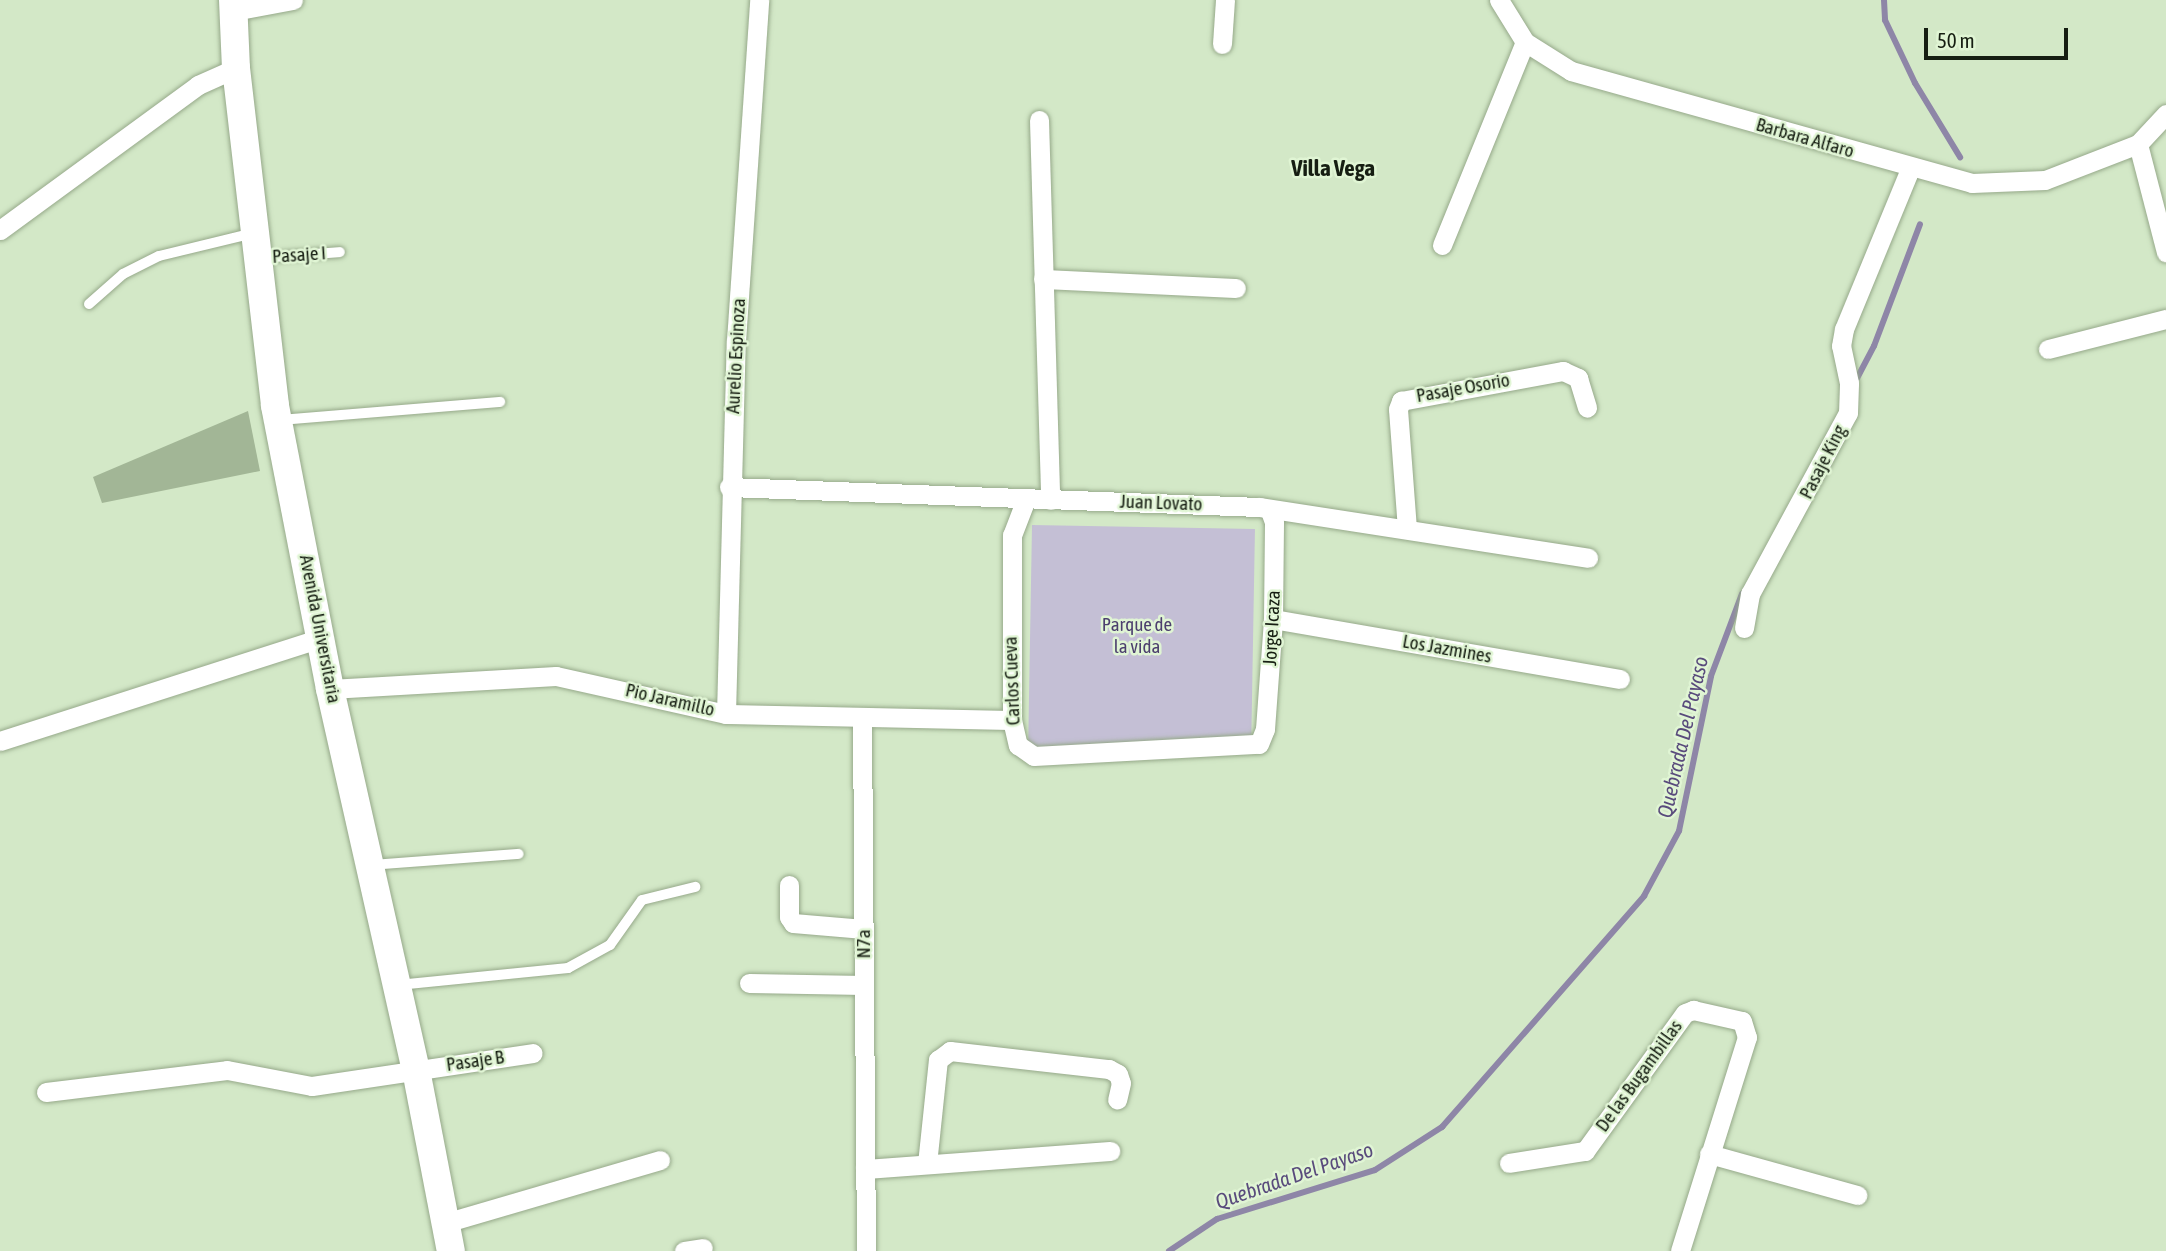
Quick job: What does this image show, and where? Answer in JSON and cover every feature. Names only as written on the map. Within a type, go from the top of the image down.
[{"type":"street","points":[[233,5],[293,0]]},
{"type":"street","name":"Aurelio Espinoza","points":[[726,713],[729,487],[758,0]]},
{"type":"street","points":[[1222,44],[1225,0]]},
{"type":"street","name":"Barbara Alfaro","points":[[1499,0],[1525,42],[1571,71],[1910,169],[1972,183],[2045,180],[2138,144]]},
{"type":"street","name":"Avenida Universitaria","points":[[233,5],[236,68],[278,420],[323,638],[330,689],[416,1070],[451,1251]]},
{"type":"street","points":[[1442,245],[1525,42]]},
{"type":"street","points":[[0,230],[198,85],[236,68]]},
{"type":"street","points":[[2166,114],[2138,144],[2166,252]]},
{"type":"street","points":[[1039,120],[1050,500]]},
{"type":"street","name":"Pasaje King","points":[[1744,628],[1749,594],[1804,500],[1848,413],[1849,383],[1841,345],[1844,329],[1910,169]]},
{"type":"street","points":[[1043,279],[1236,288]]},
{"type":"street","points":[[2048,349],[2166,319]]},
{"type":"street","name":"Pasaje Osorio","points":[[1407,529],[1398,409],[1401,401],[1563,371],[1578,378],[1587,408]]},
{"type":"street","name":"Juan Lovato","points":[[729,487],[1260,507],[1270,511],[1407,529],[1588,558]]},
{"type":"street","name":"Carlos Cueva","points":[[1026,499],[1012,535],[1012,720],[1018,745],[1034,756],[1259,744]]},
{"type":"street","name":"Jorge Icaza","points":[[1259,744],[1265,729],[1273,619],[1274,522],[1270,511]]},
{"type":"street","name":"Los Jazmines","points":[[1273,619],[1620,679]]},
{"type":"street","points":[[0,741],[323,638]]},
{"type":"street","name":"Pio Jaramillo","points":[[330,689],[556,677],[726,713],[862,720],[1012,720]]},
{"type":"street","name":"N7a","points":[[862,720],[866,1251]]},
{"type":"street","points":[[789,885],[789,917],[793,923],[864,929]]},
{"type":"street","points":[[749,983],[864,985]]},
{"type":"street","name":"De las Bugambillas","points":[[1509,1163],[1585,1151],[1678,1022],[1693,1010],[1742,1021],[1746,1029],[1680,1251]]},
{"type":"street","points":[[927,1164],[938,1060],[950,1051],[1108,1069],[1118,1074],[1121,1083],[1117,1100]]},
{"type":"street","name":"Pasaje B","points":[[46,1092],[227,1070],[300,1087],[533,1052]]},
{"type":"street","points":[[865,1169],[1110,1151]]},
{"type":"street","points":[[1709,1154],[1857,1195]]},
{"type":"street","points":[[445,1223],[660,1160]]},
{"type":"lane","name":"Pasaje I","points":[[89,304],[123,274],[159,256],[256,245],[340,252]]},
{"type":"lane","points":[[278,420],[500,402]]},
{"type":"lane","points":[[370,865],[519,854]]},
{"type":"lane","points":[[397,985],[569,968],[610,945],[642,900],[695,887]]},
{"type":"green space","name":"Parque de la vida","points":[[1032,525],[1255,529],[1251,751],[1028,747]]},
{"type":"building","points":[[248,411],[260,471],[102,503],[93,477]]},
{"type":"waterway","name":"Quebrada Del Payaso","points":[[1884,0],[1885,20],[1915,83],[1960,157]]},
{"type":"waterway","name":"Quebrada Del Payaso","points":[[1854,384],[1874,346],[1920,224]]},
{"type":"waterway","name":"Quebrada Del Payaso","points":[[1169,1251],[1217,1219],[1375,1170],[1442,1127],[1644,896],[1679,831],[1711,676],[1742,594]]},
{"type":"district","name":"Villa Vega","points":[[1333,168]]}]
